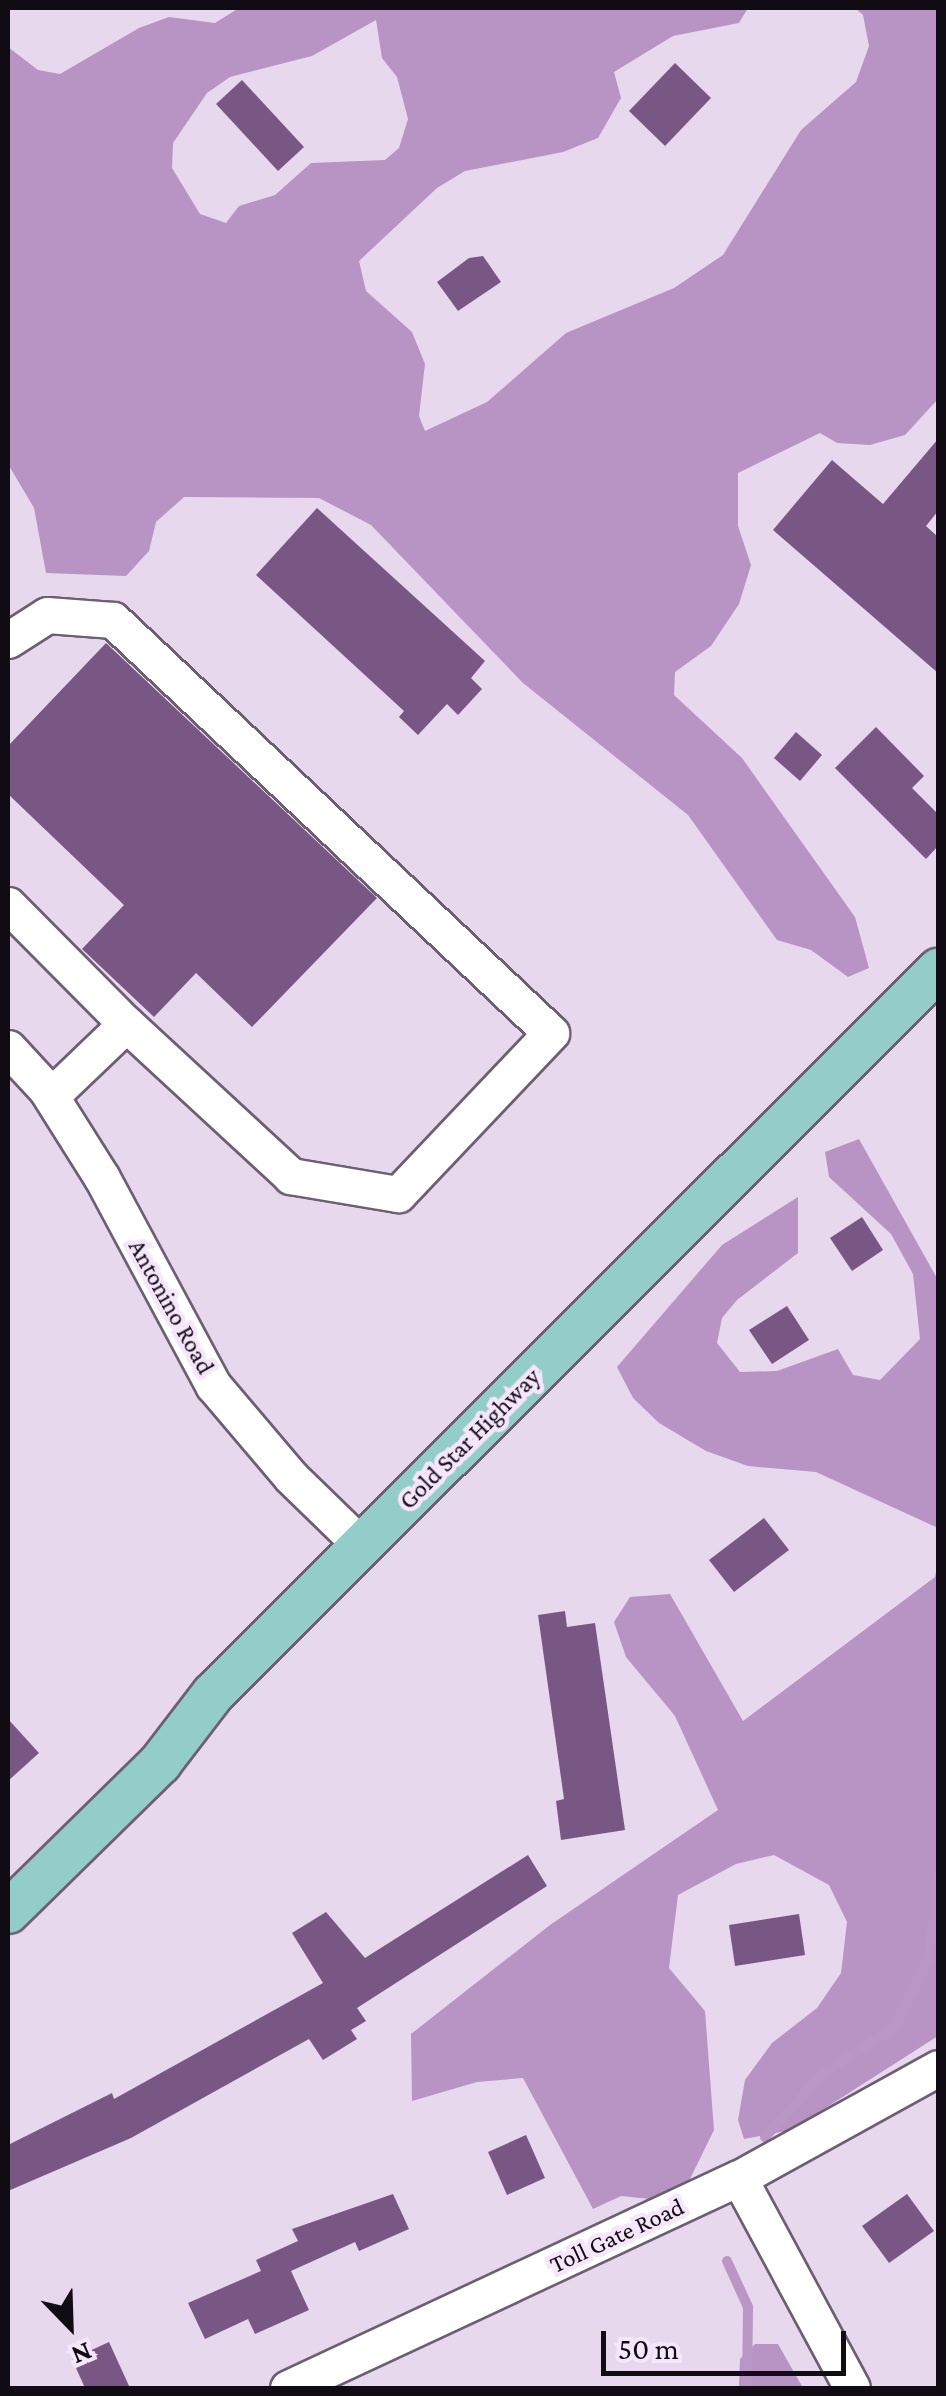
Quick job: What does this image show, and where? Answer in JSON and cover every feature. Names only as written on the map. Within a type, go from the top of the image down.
[{"type":"main road","name":"Gold Star Highway","points":[[8,1912],[160,1763],[213,1694],[938,970]]},
{"type":"street","points":[[8,640],[47,615],[114,620],[551,1033],[398,1194],[291,1176],[126,1024],[8,905]]},
{"type":"street","points":[[50,1096],[126,1024]]},
{"type":"street","name":"Antonino Road","points":[[8,1048],[50,1096],[102,1178],[213,1385],[362,1546]]},
{"type":"street","name":"Toll Gate Road","points":[[288,2388],[738,2178],[938,2068]]},
{"type":"street","points":[[738,2178],[852,2388]]},
{"type":"shaded area","points":[[239,8],[748,8],[739,23],[673,36],[614,72],[621,98],[598,138],[563,152],[465,171],[437,188],[359,261],[366,291],[412,332],[425,364],[419,416],[425,431],[487,402],[566,333],[674,288],[723,255],[801,130],[856,82],[869,46],[863,15],[855,8],[938,8],[938,399],[905,435],[870,445],[837,443],[820,433],[738,473],[738,526],[751,565],[739,604],[711,646],[675,672],[674,695],[742,758],[855,917],[869,968],[848,977],[811,950],[777,940],[688,815],[523,683],[371,525],[319,498],[184,497],[156,522],[149,551],[126,576],[46,573],[34,508],[8,464],[8,47],[38,70],[60,74],[139,28],[169,17],[215,23]],"holes":[[[376,20],[382,58],[397,77],[408,119],[399,148],[385,160],[311,163],[275,195],[239,206],[226,223],[200,214],[172,168],[173,143],[207,93],[230,77],[312,56]]]},
{"type":"shaded area","points":[[859,1139],[938,1280],[938,1528],[816,1472],[748,1466],[706,1451],[659,1423],[633,1398],[617,1367],[722,1245],[798,1197],[798,1253],[737,1300],[722,1318],[717,1343],[740,1372],[777,1371],[838,1349],[853,1375],[880,1380],[920,1339],[913,1274],[891,1234],[829,1177],[825,1152]]},
{"type":"shaded area","points":[[938,1562],[938,2036],[791,2130],[744,2139],[738,2120],[745,2080],[772,2043],[817,2008],[841,1973],[847,1922],[829,1885],[774,1855],[736,1864],[678,1895],[669,1968],[705,2011],[714,2130],[688,2183],[650,2199],[621,2196],[593,2209],[523,2078],[477,2082],[412,2101],[411,2034],[550,1925],[718,1810],[675,1716],[626,1657],[614,1622],[630,1597],[670,1594],[743,1721],[935,1577]]},
{"type":"shaded area","points":[[755,2344],[778,2344],[803,2388],[739,2388],[740,2359]]},
{"type":"building","points":[[675,63],[711,98],[665,146],[629,111]]},
{"type":"building","points":[[242,80],[304,147],[278,171],[216,104]]},
{"type":"building","points":[[483,256],[501,282],[458,311],[437,282],[469,258]]},
{"type":"building","points":[[938,439],[938,511],[926,526],[938,537],[938,673],[773,530],[832,460],[883,504]]},
{"type":"building","points":[[317,508],[485,661],[471,678],[482,689],[458,715],[447,704],[418,735],[399,717],[404,711],[256,575]]},
{"type":"building","points":[[106,643],[377,898],[252,1027],[196,973],[154,1017],[82,949],[124,905],[8,794],[8,746]]},
{"type":"building","points":[[876,727],[924,776],[912,788],[938,814],[938,846],[926,859],[835,768]]},
{"type":"building","points":[[796,732],[822,755],[800,781],[774,758]]},
{"type":"building","points":[[862,1217],[883,1250],[852,1271],[830,1238]]},
{"type":"building","points":[[787,1306],[809,1340],[772,1364],[749,1330]]},
{"type":"building","points":[[764,1518],[789,1550],[734,1592],[709,1560]]},
{"type":"building","points":[[565,1611],[567,1627],[595,1623],[625,1830],[561,1840],[556,1801],[564,1799],[538,1615]]},
{"type":"building","points":[[8,1719],[39,1753],[8,1781]]},
{"type":"building","points":[[528,1855],[547,1886],[357,2008],[366,2021],[351,2030],[357,2039],[323,2060],[309,2039],[131,2138],[8,2191],[8,2145],[112,2093],[114,2099],[323,1983],[292,1933],[326,1912],[365,1958]]},
{"type":"building","points":[[799,1914],[805,1955],[735,1966],[729,1925]]},
{"type":"building","points":[[526,2135],[545,2178],[507,2195],[488,2152]]},
{"type":"building","points":[[393,2194],[409,2229],[359,2251],[355,2242],[291,2271],[309,2310],[255,2334],[248,2319],[205,2339],[188,2303],[261,2271],[256,2260],[298,2241],[292,2229]]},
{"type":"building","points":[[907,2194],[934,2231],[889,2263],[862,2226]]},
{"type":"building","points":[[109,2342],[130,2388],[85,2388],[72,2359]]},
{"type":"waterway","points":[[765,2137],[826,2071],[894,2028],[929,1958],[938,1876]]},
{"type":"waterway","points":[[727,2261],[748,2307],[747,2388]]}]
